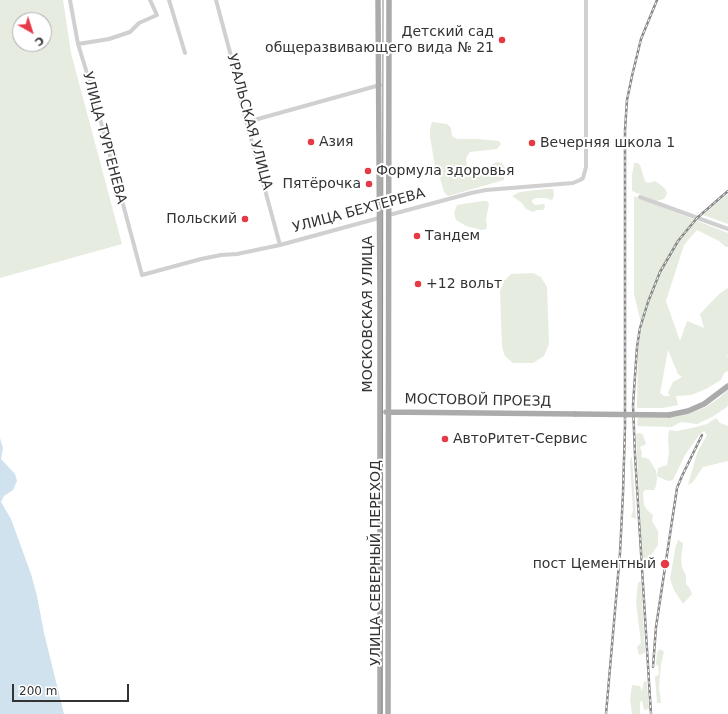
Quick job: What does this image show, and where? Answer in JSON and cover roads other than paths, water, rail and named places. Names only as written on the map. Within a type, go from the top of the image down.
[{"type":"main road","name":"МОСКОВСКАЯ УЛИЦА","points":[[378,0],[380,85],[380,413]]},
{"type":"main road","name":"МОСКОВСКАЯ УЛИЦА","points":[[389,0],[389,412]]},
{"type":"main road","name":"УЛИЦА БЕХТЕРЕВА","points":[[379,218],[389,215]]},
{"type":"main road","name":"МОСТОВОЙ ПРОЕЗД","points":[[380,413],[669,415],[688,411],[704,404],[728,386]]},
{"type":"main road","name":"УЛИЦА СЕВЕРНЫЙ ПЕРЕХОД","points":[[388,714],[389,412]]},
{"type":"main road","name":"УЛИЦА СЕВЕРНЫЙ ПЕРЕХОД","points":[[380,413],[380,714]]},
{"type":"street","name":"УЛИЦА ТУРГЕНЕВА","points":[[70,0],[78,44],[94,96],[142,275]]},
{"type":"street","points":[[78,44],[109,39],[130,32],[139,23],[157,15],[150,0]]},
{"type":"street","points":[[169,0],[185,53]]},
{"type":"street","name":"УРАЛЬСКАЯ УЛИЦА","points":[[216,0],[280,244]]},
{"type":"street","name":"УЛИЦА БЕХТЕРЕВА","points":[[389,215],[486,190],[573,183],[583,178],[586,167],[586,0]]},
{"type":"street","points":[[247,122],[380,85]]},
{"type":"street","points":[[640,197],[728,229]]},
{"type":"street","name":"УЛИЦА БЕХТЕРЕВА","points":[[142,275],[201,259],[221,255],[237,254],[280,244],[379,218]]},
{"type":"water","points":[[0,438],[3,448],[1,459],[15,474],[17,481],[13,490],[4,496],[1,502],[11,519],[31,574],[64,714],[0,714]]},
{"type":"tram line","points":[[382,714],[383,0]]},
{"type":"railway","points":[[606,714],[620,553],[623,493],[625,427],[625,130],[627,100],[641,39],[657,0]]},
{"type":"railway","points":[[651,714],[633,405],[637,347],[640,328],[648,302],[660,272],[678,241],[697,218],[728,191]]},
{"type":"railway","points":[[653,667],[656,627],[677,488],[702,435]]},
{"type":"place","name":"Детский сад общеразвивающего вида № 21","points":[[502,40]]},
{"type":"place","name":"Азия","points":[[311,142]]},
{"type":"place","name":"Вечерняя школа 1","points":[[532,143]]},
{"type":"place","name":"Формула здоровья","points":[[368,171]]},
{"type":"place","name":"Пятёрочка","points":[[369,184]]},
{"type":"place","name":"Польский","points":[[245,219]]},
{"type":"place","name":"Тандем","points":[[417,236]]},
{"type":"place","name":"+12 вольт","points":[[418,284]]},
{"type":"place","name":"АвтоРитет-Сервис","points":[[445,439]]},
{"type":"place","name":"пост Цементный","points":[[665,564]]}]
